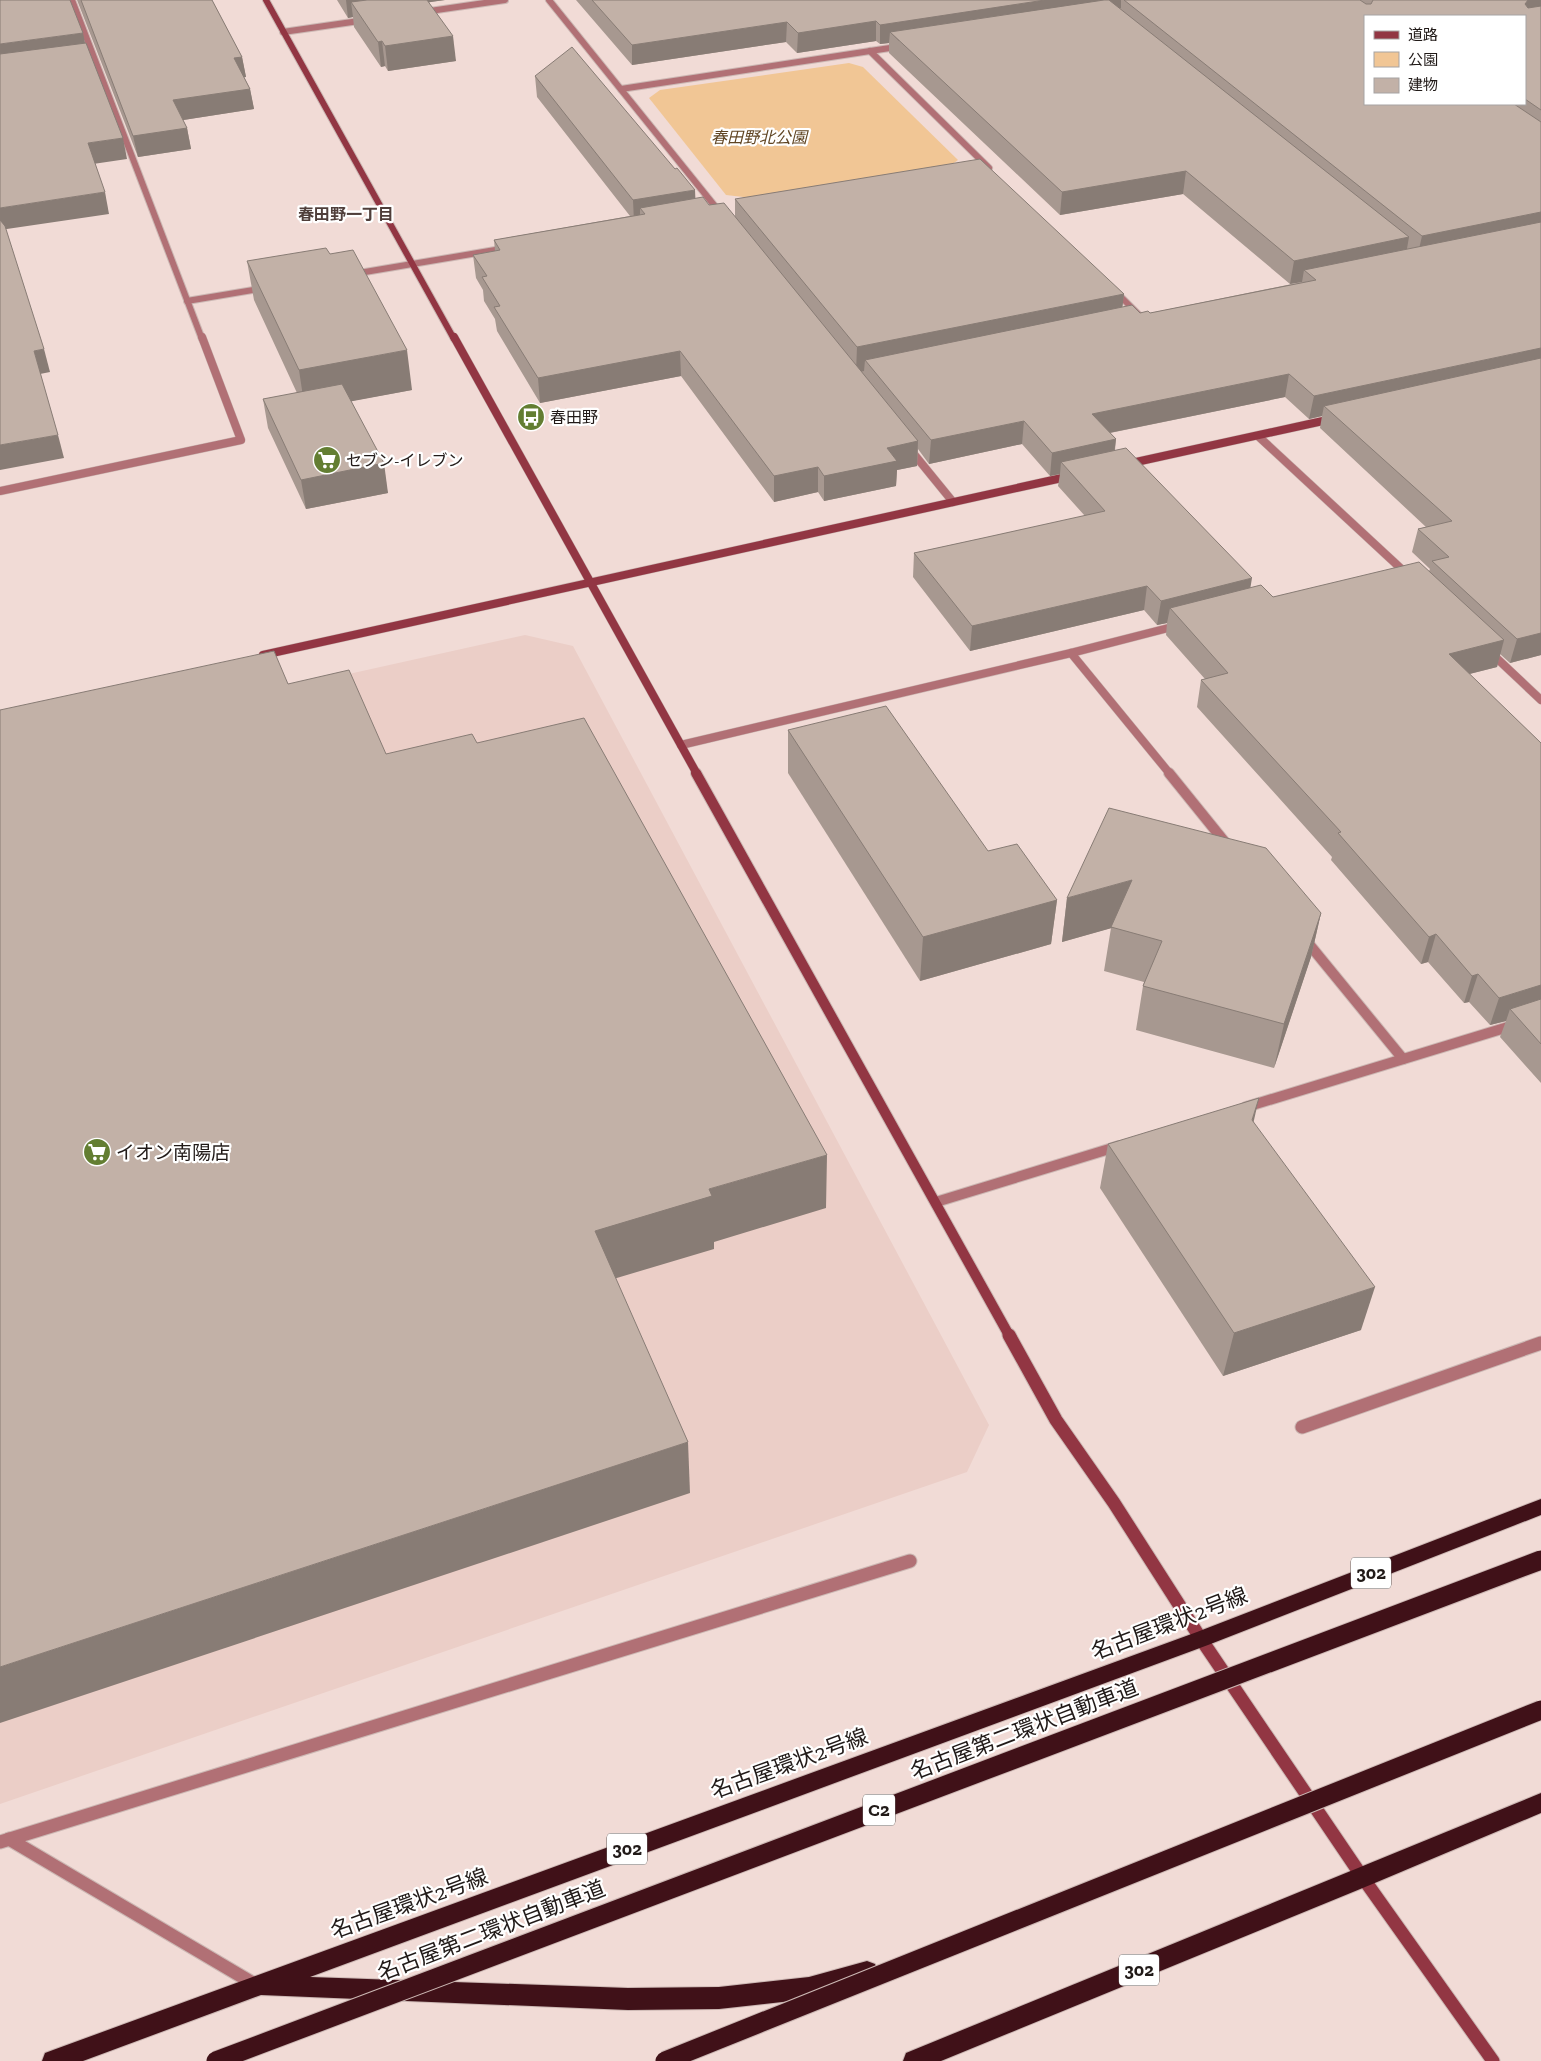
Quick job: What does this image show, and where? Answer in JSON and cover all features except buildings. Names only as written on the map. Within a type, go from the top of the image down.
[{"type":"highway","name":"名古屋環状2号線","points":[[53,2061],[1201,1639],[1541,1507]]},
{"type":"highway","name":"名古屋第二環状自動車道","points":[[216,2061],[1541,1560]]},
{"type":"highway","points":[[665,2061],[1541,1710]]},
{"type":"highway","points":[[256,1985],[628,1999],[719,1998],[809,1988],[902,1962],[1310,1799]]},
{"type":"highway","name":"302","points":[[914,2061],[1364,1878],[1541,1803]]},
{"type":"street","points":[[0,491],[241,440],[72,0]]},
{"type":"street","points":[[266,0],[1056,1420],[1114,1503],[1201,1639],[1492,2061]]},
{"type":"street","points":[[420,12],[506,0]]},
{"type":"street","points":[[549,0],[726,220]]},
{"type":"street","points":[[283,32],[371,19]]},
{"type":"street","points":[[621,89],[908,45]]},
{"type":"street","points":[[870,51],[996,175]]},
{"type":"street","points":[[84,58],[94,57]]},
{"type":"street","points":[[979,170],[988,168]]},
{"type":"street","points":[[710,214],[730,211]]},
{"type":"street","points":[[344,275],[516,247]]},
{"type":"street","points":[[1109,285],[1144,319],[1134,321]]},
{"type":"street","points":[[187,301],[276,287]]},
{"type":"street","points":[[1115,467],[1336,418]]},
{"type":"street","points":[[1258,436],[1415,582]]},
{"type":"street","points":[[903,441],[952,502]]},
{"type":"street","points":[[251,657],[1077,475]]},
{"type":"street","points":[[1392,572],[1401,569]]},
{"type":"street","points":[[681,744],[1071,653],[1193,622]]},
{"type":"street","points":[[1485,648],[1541,700]]},
{"type":"street","points":[[1071,653],[1234,852]]},
{"type":"street","points":[[1296,929],[1403,1059]]},
{"type":"street","points":[[1235,1110],[1541,1017]]},
{"type":"street","points":[[936,1202],[1133,1141]]},
{"type":"street","points":[[1302,1427],[1541,1343]]},
{"type":"street","points":[[5,1840],[910,1561]]},
{"type":"street","points":[[5,1840],[256,1985]]},
{"type":"shaded area","points":[[525,635],[573,646],[989,1425],[967,1472],[0,1804],[0,751]]},
{"type":"green space","name":"春田野北公園","points":[[849,63],[863,67],[958,160],[947,168],[752,198],[726,195],[649,98],[660,90]]},
{"type":"place","name":"春田野","points":[[531,417]]},
{"type":"place","name":"セブン-イレブン","points":[[327,460]]},
{"type":"place","name":"イオン南陽店","points":[[97,1152]]},
{"type":"district","name":"春田野一丁目","points":[[346,214]]}]
